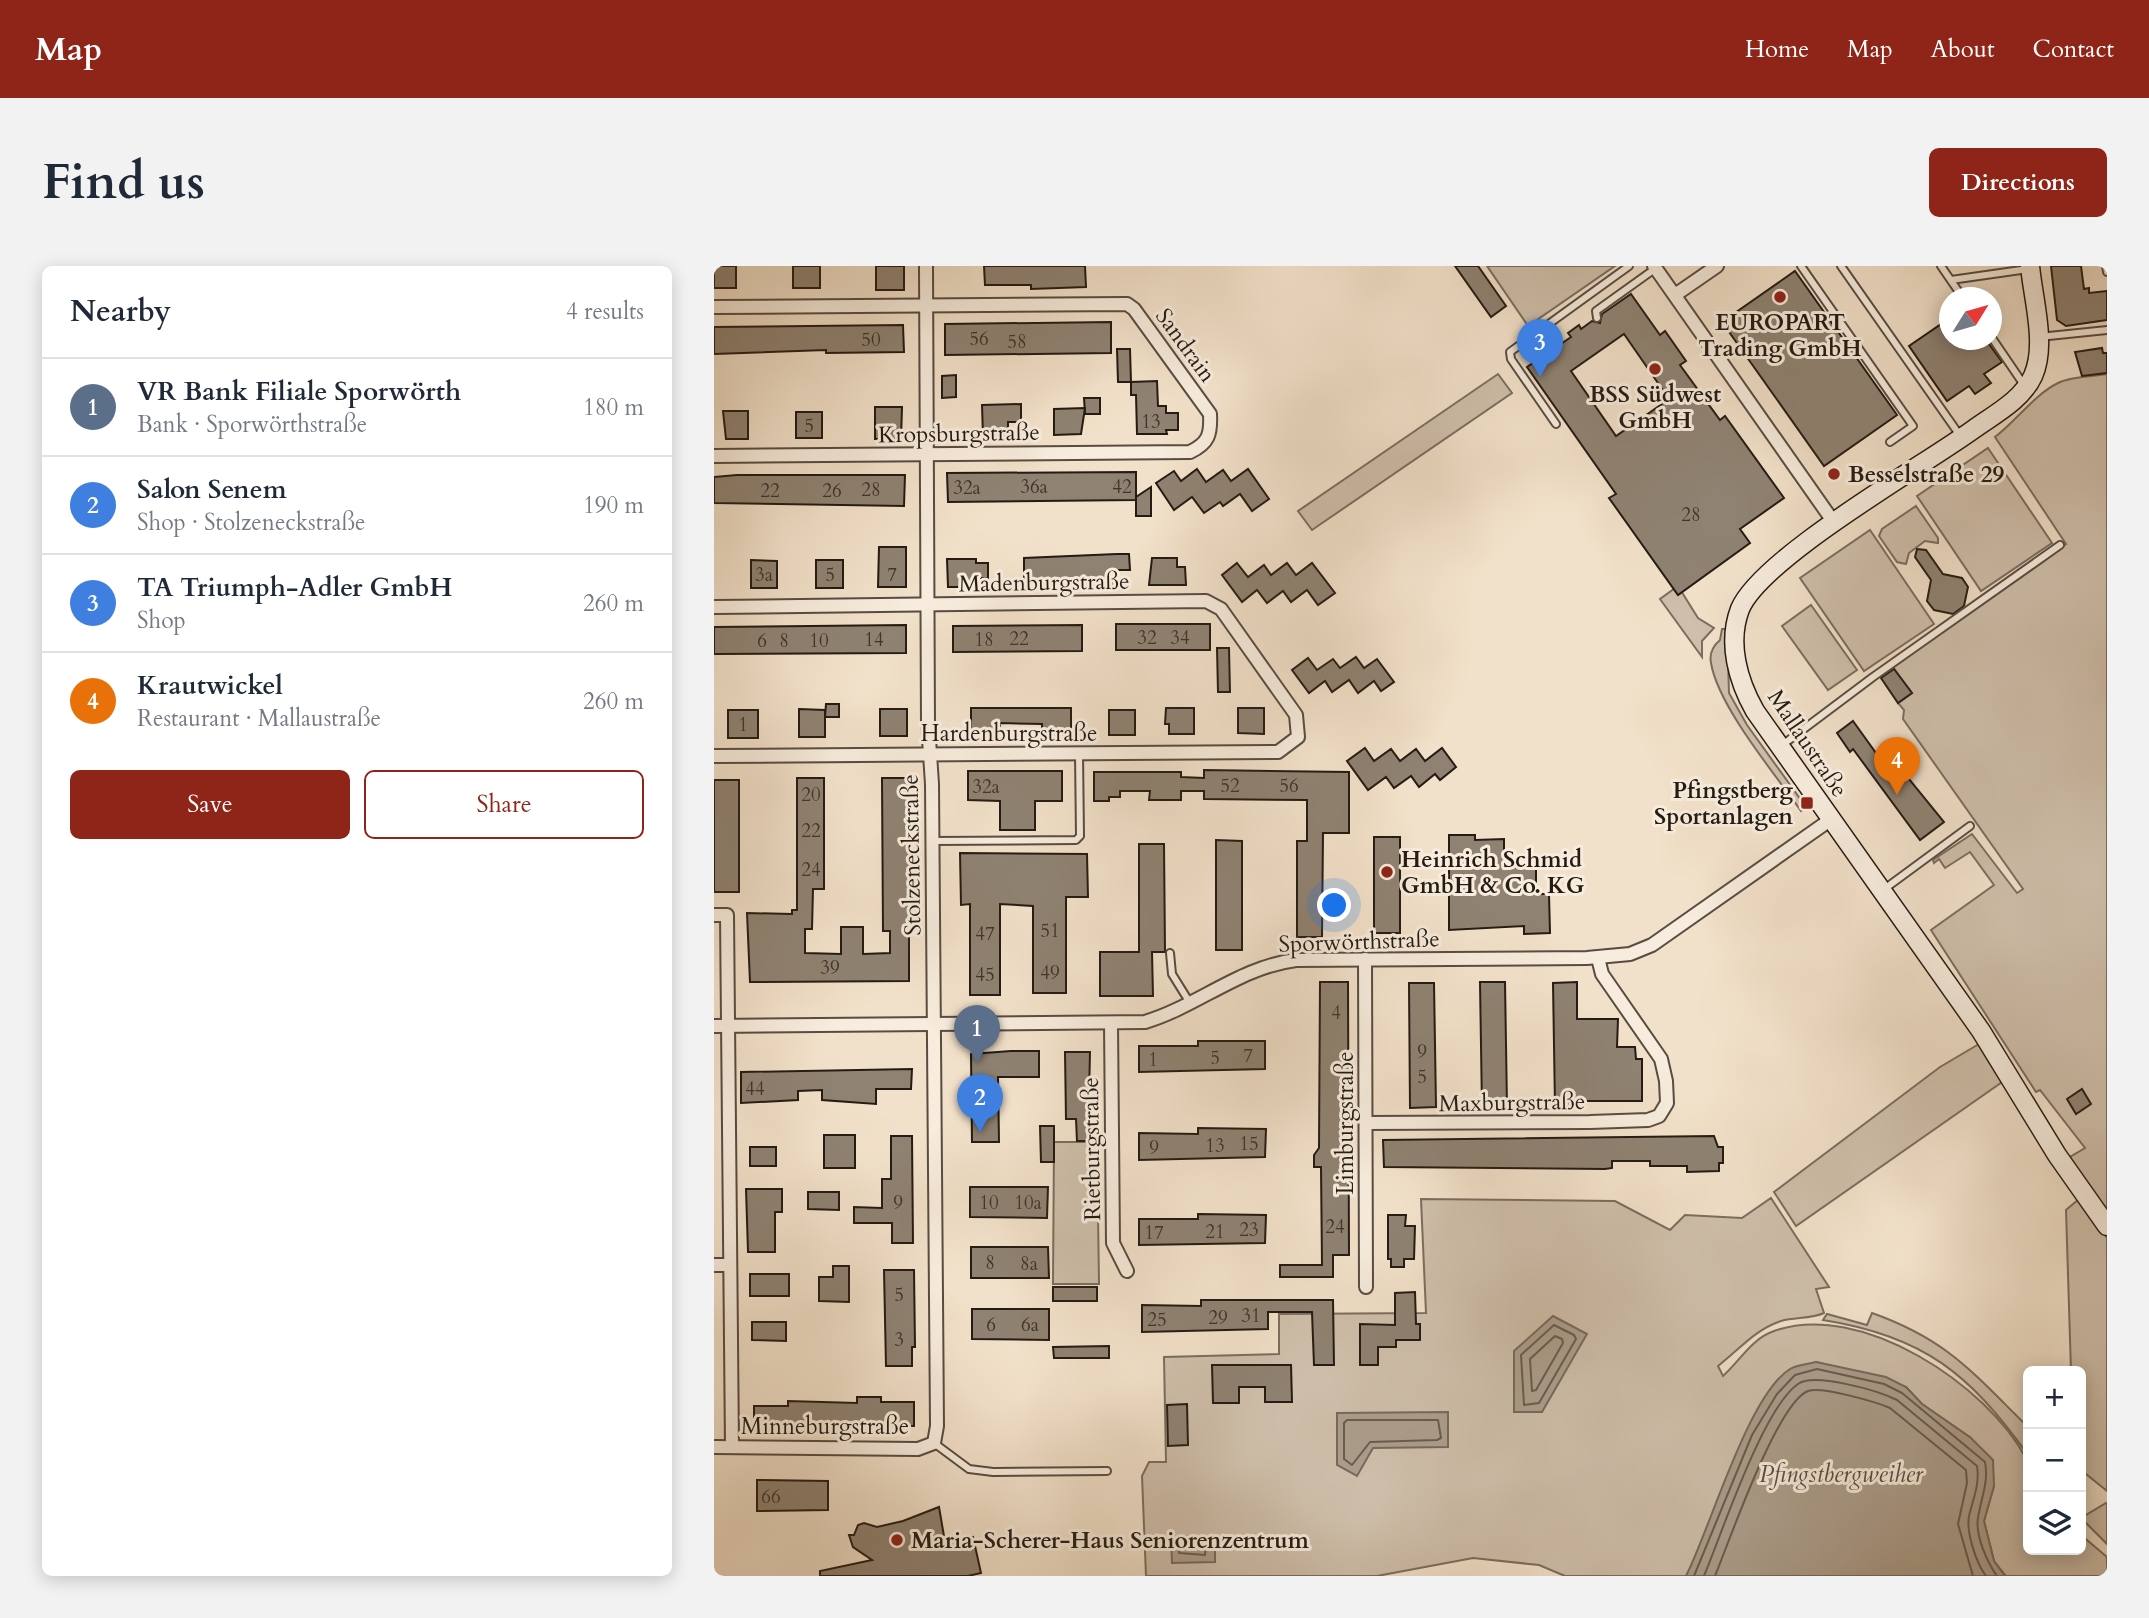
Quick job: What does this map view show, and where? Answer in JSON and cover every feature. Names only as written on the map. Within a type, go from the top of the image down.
[{"type":"street","name":"Stolzeneckstraße","points":[[926,266],[937,1426],[934,1443]]},
{"type":"street","points":[[1675,295],[1717,266]]},
{"type":"street","points":[[1655,267],[1835,524]]},
{"type":"street","name":"Mallaustraße","points":[[2030,268],[2038,337],[2036,366],[2026,387],[2013,401],[1962,438],[1773,568],[1748,597],[1739,615],[1735,651],[1742,685],[1780,747],[1981,1031],[2057,1156],[2107,1226]]},
{"type":"street","name":"Sandrain","points":[[714,307],[1127,304],[1134,309],[1210,414],[1211,432],[1204,445]]},
{"type":"street","name":"Kropsburgstraße","points":[[714,456],[1191,452],[1204,445]]},
{"type":"street","name":"Madenburgstraße","points":[[714,607],[1206,601],[1221,609],[1296,715],[1298,737]]},
{"type":"street","name":"Hardenburgstraße","points":[[714,756],[1278,752],[1298,737]]},
{"type":"street","name":"Sporwörthstraße","points":[[714,1026],[1145,1022],[1170,1014],[1241,975],[1274,963],[1365,959],[1598,958],[1630,954],[1652,945],[1830,820]]},
{"type":"street","points":[[714,915],[727,915],[732,1447]]},
{"type":"street","name":"Maxburgstraße","points":[[1366,1123],[1578,1123],[1648,1120],[1659,1115],[1667,1103],[1667,1081],[1661,1059],[1602,974],[1598,958]]},
{"type":"street","name":"Limburgstraße","points":[[1365,959],[1366,1287]]},
{"type":"street","name":"Rietburgstraße","points":[[1111,1023],[1113,1243],[1127,1271]]},
{"type":"street","points":[[714,1265],[730,1265]]},
{"type":"street","name":"Minneburgstraße","points":[[714,1447],[918,1449],[934,1443]]},
{"type":"lane","points":[[1556,424],[1511,359],[1510,352],[1629,266]]},
{"type":"lane","points":[[1801,266],[1913,426],[1890,442]]},
{"type":"lane","points":[[1842,266],[1962,438]]},
{"type":"lane","points":[[1941,266],[1956,287]]},
{"type":"lane","points":[[2106,266],[2107,272]]},
{"type":"lane","points":[[1597,318],[1595,311],[1655,267]]},
{"type":"lane","points":[[1951,280],[2030,268]]},
{"type":"lane","points":[[2038,337],[2107,330]]},
{"type":"lane","points":[[2000,350],[2026,387]]},
{"type":"lane","points":[[1780,747],[1873,677],[2060,545]]},
{"type":"lane","points":[[933,841],[1076,841],[1080,836],[1079,753]]},
{"type":"lane","points":[[1881,891],[1970,826]]},
{"type":"lane","points":[[1170,953],[1172,974],[1190,1003]]},
{"type":"lane","points":[[934,1443],[969,1469],[993,1472],[1107,1471]]},
{"type":"shaded area","points":[[1487,266],[1615,266],[1528,326]]},
{"type":"shaded area","points":[[1498,374],[1512,393],[1312,530],[1298,511]]},
{"type":"shaded area","points":[[2107,374],[2107,1218],[2069,1162],[2070,1157],[2085,1148],[2040,1090],[2036,1092],[1931,930],[1994,885],[1970,852],[1945,868],[1939,859],[1934,863],[1933,860],[1972,834],[2017,893],[2023,889],[1903,719],[1904,710],[1898,703],[1912,693],[1893,667],[2066,544],[1995,437],[2049,388],[2075,378]]},
{"type":"shaded area","points":[[1988,448],[2052,543],[1981,591],[1917,496]]},
{"type":"shaded area","points":[[1916,506],[1938,538],[1938,543],[1925,541],[1909,553],[1906,564],[1897,562],[1879,536],[1882,529]]},
{"type":"shaded area","points":[[1870,530],[1934,624],[1864,671],[1800,578]]},
{"type":"shaded area","points":[[1678,586],[1698,618],[1714,628],[1702,641],[1702,657],[1660,599]]},
{"type":"shaded area","points":[[1811,605],[1857,670],[1828,690],[1782,626]]},
{"type":"shaded area","points":[[1722,629],[1727,629],[1729,693],[1747,725],[1806,807],[1801,811],[1724,699],[1711,663],[1711,656],[1720,640]]},
{"type":"shaded area","points":[[1979,1044],[2005,1080],[1796,1226],[1774,1192],[1940,1067]]},
{"type":"shaded area","points":[[1054,1142],[1097,1142],[1099,1284],[1053,1284]]},
{"type":"shaded area","points":[[1771,1198],[1829,1287],[1816,1289],[1824,1313],[1771,1325],[1718,1366],[1723,1376],[1759,1339],[1774,1331],[1808,1325],[1844,1328],[1882,1338],[1918,1356],[1952,1378],[1983,1404],[2023,1454],[2023,1555],[2086,1555],[2086,1539],[2107,1557],[2107,1576],[2006,1576],[1994,1561],[1984,1521],[1994,1486],[1971,1438],[1922,1404],[1906,1387],[1816,1362],[1686,1576],[1565,1576],[1539,1565],[1473,1558],[1377,1576],[1146,1576],[1142,1476],[1149,1462],[1166,1462],[1164,1357],[1279,1354],[1279,1314],[1426,1313],[1421,1199],[1615,1201],[1670,1230],[1685,1215],[1742,1218]]},
{"type":"shaded area","points":[[2079,1199],[2107,1238],[2107,1491],[2086,1474],[2086,1366],[2071,1366],[2066,1210]]},
{"type":"shaded area","points":[[1872,1313],[1898,1323],[1958,1360],[2023,1422],[2023,1448],[1986,1402],[1942,1363],[1889,1336],[1823,1320],[1827,1314],[1867,1325]]},
{"type":"shaded area","points":[[2107,1504],[2107,1544],[2086,1523],[2086,1515]]},
{"type":"water","points":[[1553,1316],[1587,1334],[1542,1412],[1514,1412],[1514,1351]]},
{"type":"water","name":"Pfingstbergweiher","points":[[1816,1362],[1886,1377],[1906,1387],[1922,1404],[1971,1438],[1993,1460],[1994,1486],[1984,1521],[1994,1561],[2005,1576],[1686,1576],[1731,1465],[1759,1406],[1774,1383],[1790,1369]]},
{"type":"water","points":[[1448,1412],[1448,1447],[1373,1448],[1357,1476],[1337,1465],[1337,1413]]},
{"type":"water","points":[[1215,1536],[1215,1562],[1172,1563],[1171,1537]]},
{"type":"building","points":[[714,266],[736,266],[736,288],[714,288]]},
{"type":"building","points":[[793,266],[820,266],[820,288],[793,288]]},
{"type":"building","points":[[876,266],[904,266],[904,290],[876,290]]},
{"type":"building","points":[[984,266],[1085,266],[1086,287],[1031,289],[1031,285],[985,285]]},
{"type":"building","points":[[1455,266],[1478,266],[1506,306],[1491,317]]},
{"type":"building","points":[[2051,266],[2081,266],[2084,289],[2089,288],[2089,293],[2107,291],[2107,320],[2066,326],[2057,320]]},
{"type":"building","points":[[1795,271],[1897,415],[1824,466],[1722,322]]},
{"type":"building","points":[[1631,294],[1660,335],[1665,331],[1686,361],[1680,365],[1720,420],[1725,416],[1784,498],[1740,529],[1750,543],[1678,595],[1609,498],[1616,494],[1527,367],[1571,337],[1568,333],[1579,325],[1581,329],[1592,321],[1600,323],[1602,314]],"holes":[[[1624,334],[1669,399],[1616,436],[1571,371]]]},
{"type":"building","points":[[1111,322],[1111,353],[945,355],[945,324]]},
{"type":"building","points":[[903,325],[904,352],[826,353],[826,350],[714,354],[714,327]]},
{"type":"building","points":[[1939,326],[1939,350],[1993,350],[2002,362],[1984,374],[1991,383],[1975,394],[1969,386],[1947,401],[1909,346]]},
{"type":"building","points":[[2102,348],[2103,353],[2107,353],[2107,373],[2082,376],[2075,352]]},
{"type":"building","points":[[1117,349],[1130,349],[1131,382],[1118,382]]},
{"type":"building","points":[[956,375],[956,397],[942,398],[942,376]]},
{"type":"building","points":[[1157,381],[1158,406],[1166,406],[1166,413],[1178,413],[1178,430],[1166,430],[1167,434],[1137,434],[1136,395],[1131,395],[1131,382]]},
{"type":"building","points":[[1084,398],[1100,398],[1100,414],[1085,414]]},
{"type":"building","points":[[1021,404],[1021,422],[1008,422],[1008,435],[983,436],[982,405]]},
{"type":"building","points":[[875,407],[902,407],[901,439],[875,439]]},
{"type":"building","points":[[1085,408],[1081,434],[1054,435],[1054,409]]},
{"type":"building","points":[[723,411],[748,411],[748,439],[726,439]]},
{"type":"building","points":[[796,412],[822,412],[822,438],[796,438]]},
{"type":"building","points":[[1197,469],[1206,482],[1223,470],[1231,481],[1248,469],[1269,499],[1252,511],[1240,494],[1223,506],[1220,502],[1204,513],[1192,497],[1174,510],[1156,483],[1174,471],[1181,481]]},
{"type":"building","points":[[1136,472],[1136,500],[948,502],[947,473]]},
{"type":"building","points":[[905,475],[904,506],[714,503],[714,477]]},
{"type":"building","points":[[1151,487],[1151,516],[1136,516],[1136,497]]},
{"type":"building","points":[[879,547],[906,547],[906,587],[878,587]]},
{"type":"building","points":[[1917,549],[1926,550],[1943,574],[1962,578],[1968,587],[1964,606],[1953,614],[1934,610],[1927,601],[1931,580],[1915,557]]},
{"type":"building","points":[[1129,554],[1130,570],[1117,570],[1117,585],[1086,586],[1086,580],[1055,580],[1055,586],[1024,586],[1024,558]]},
{"type":"building","points":[[1152,558],[1177,558],[1177,567],[1185,567],[1186,585],[1149,585]]},
{"type":"building","points":[[947,559],[976,559],[976,563],[988,563],[988,578],[977,578],[977,587],[948,587]]},
{"type":"building","points":[[751,560],[777,561],[777,588],[751,588]]},
{"type":"building","points":[[816,560],[843,560],[843,588],[816,588]]},
{"type":"building","points":[[1237,563],[1248,577],[1264,565],[1271,575],[1287,563],[1296,575],[1312,563],[1335,593],[1318,605],[1307,590],[1291,602],[1283,591],[1267,603],[1257,590],[1242,602],[1222,575]]},
{"type":"building","points":[[1116,624],[1210,624],[1210,650],[1116,650]]},
{"type":"building","points":[[906,625],[906,653],[714,654],[714,627]]},
{"type":"building","points":[[1082,625],[1082,651],[953,652],[953,626]]},
{"type":"building","points":[[1217,648],[1229,648],[1230,692],[1218,692]]},
{"type":"building","points":[[1356,657],[1364,668],[1377,659],[1394,682],[1381,691],[1374,681],[1358,693],[1349,680],[1332,692],[1325,681],[1309,693],[1292,670],[1308,658],[1317,670],[1333,659],[1340,668]]},
{"type":"building","points":[[1894,669],[1912,693],[1898,703],[1881,678]]},
{"type":"building","points":[[826,704],[839,704],[839,717],[825,717]]},
{"type":"building","points":[[971,708],[1071,708],[1071,735],[1042,735],[1042,724],[1000,723],[1000,737],[971,737]]},
{"type":"building","points":[[1166,708],[1194,708],[1194,734],[1169,734],[1169,724],[1165,724]]},
{"type":"building","points":[[1238,708],[1264,708],[1264,734],[1238,733]]},
{"type":"building","points":[[799,709],[825,710],[825,737],[799,737]]},
{"type":"building","points":[[880,709],[907,709],[907,736],[880,736]]},
{"type":"building","points":[[728,710],[758,710],[758,738],[728,738]]},
{"type":"building","points":[[1109,710],[1135,710],[1135,735],[1109,735]]},
{"type":"building","points":[[1853,721],[1876,753],[1883,747],[1944,822],[1920,840],[1853,749],[1850,752],[1837,733]]},
{"type":"building","points":[[1365,748],[1374,761],[1391,749],[1400,761],[1416,749],[1425,761],[1442,748],[1456,767],[1440,780],[1435,774],[1419,787],[1411,776],[1394,788],[1386,777],[1368,790],[1347,761]]},
{"type":"building","points":[[1204,770],[1349,772],[1349,833],[1323,833],[1322,937],[1297,937],[1297,841],[1307,841],[1307,800],[1204,799],[1204,791],[1181,791],[1181,800],[1149,800],[1150,791],[1120,791],[1120,797],[1109,797],[1109,801],[1094,801],[1094,772],[1181,772],[1181,777],[1204,778]]},
{"type":"building","points":[[968,771],[1062,771],[1062,801],[1035,801],[1035,830],[1000,830],[1000,801],[968,800]]},
{"type":"building","points":[[797,778],[824,778],[824,889],[813,889],[812,929],[805,929],[805,953],[841,954],[841,927],[863,927],[863,954],[890,953],[890,931],[883,931],[882,778],[909,778],[909,981],[750,982],[747,913],[792,914],[792,910],[797,910]]},
{"type":"building","points":[[714,780],[739,780],[739,892],[714,892]]},
{"type":"building","points":[[1449,835],[1475,835],[1475,840],[1504,839],[1504,867],[1536,867],[1536,894],[1549,894],[1550,933],[1524,934],[1524,926],[1449,930]]},
{"type":"building","points":[[1374,837],[1400,837],[1400,933],[1374,933]]},
{"type":"building","points":[[1216,840],[1242,841],[1242,950],[1216,950]]},
{"type":"building","points":[[1139,844],[1164,844],[1165,952],[1152,952],[1153,996],[1100,996],[1100,952],[1139,952]]},
{"type":"building","points":[[960,853],[1087,854],[1088,897],[1066,897],[1066,993],[1033,993],[1033,906],[1000,904],[1000,995],[970,995],[970,904],[961,905]]},
{"type":"building","points":[[1320,982],[1348,982],[1349,1255],[1333,1255],[1333,1277],[1280,1277],[1280,1265],[1322,1265],[1321,1167],[1314,1167],[1314,1155],[1319,1148]]},
{"type":"building","points":[[1480,982],[1505,982],[1507,1107],[1482,1108]]},
{"type":"building","points":[[1577,982],[1577,1019],[1618,1019],[1617,1047],[1635,1047],[1636,1059],[1642,1059],[1642,1101],[1578,1101],[1578,1106],[1555,1106],[1553,983]]},
{"type":"building","points":[[1409,983],[1434,983],[1436,1107],[1410,1108]]},
{"type":"building","points":[[1198,1041],[1265,1041],[1265,1069],[1139,1072],[1139,1046],[1198,1046]]},
{"type":"building","points":[[1039,1051],[1039,1077],[998,1077],[999,1142],[972,1142],[971,1054]]},
{"type":"building","points":[[1065,1052],[1090,1052],[1088,1141],[1077,1141],[1076,1119],[1066,1119]]},
{"type":"building","points":[[912,1069],[911,1089],[876,1089],[876,1104],[822,1100],[822,1090],[798,1091],[798,1100],[741,1103],[741,1072]]},
{"type":"building","points":[[2082,1089],[2091,1104],[2076,1114],[2067,1099]]},
{"type":"building","points":[[1040,1126],[1054,1126],[1054,1162],[1041,1162]]},
{"type":"building","points":[[1198,1128],[1266,1129],[1265,1157],[1139,1160],[1139,1133],[1198,1134]]},
{"type":"building","points":[[824,1135],[855,1135],[855,1168],[824,1168]]},
{"type":"building","points":[[891,1136],[912,1136],[913,1243],[892,1243],[892,1223],[854,1223],[854,1207],[882,1208],[882,1179],[891,1179]]},
{"type":"building","points":[[1714,1136],[1718,1147],[1723,1147],[1723,1163],[1719,1163],[1719,1171],[1687,1172],[1687,1166],[1650,1166],[1650,1161],[1612,1161],[1612,1168],[1605,1169],[1384,1167],[1383,1140]]},
{"type":"building","points":[[750,1147],[776,1147],[776,1166],[750,1166]]},
{"type":"building","points":[[970,1187],[1048,1187],[1047,1218],[970,1217]]},
{"type":"building","points":[[746,1189],[782,1189],[782,1212],[775,1212],[775,1252],[748,1252]]},
{"type":"building","points":[[808,1192],[839,1192],[839,1210],[808,1209]]},
{"type":"building","points":[[1198,1214],[1266,1215],[1265,1243],[1139,1245],[1139,1219],[1198,1219]]},
{"type":"building","points":[[1388,1215],[1406,1215],[1405,1226],[1415,1226],[1414,1259],[1404,1259],[1404,1267],[1391,1267],[1391,1259],[1388,1259]]},
{"type":"building","points":[[971,1247],[1048,1247],[1049,1278],[971,1278]]},
{"type":"building","points":[[833,1266],[849,1266],[849,1302],[819,1301],[819,1277],[833,1277]]},
{"type":"building","points":[[884,1270],[914,1270],[915,1347],[912,1347],[912,1366],[886,1366]]},
{"type":"building","points":[[750,1274],[789,1274],[789,1296],[750,1296]]},
{"type":"building","points":[[1053,1287],[1097,1287],[1097,1301],[1053,1301]]},
{"type":"building","points":[[1415,1292],[1416,1324],[1420,1324],[1420,1340],[1396,1340],[1396,1347],[1378,1347],[1378,1365],[1360,1365],[1360,1324],[1395,1325],[1395,1293]]},
{"type":"building","points":[[1201,1300],[1333,1300],[1334,1365],[1314,1365],[1312,1312],[1268,1312],[1268,1329],[1142,1332],[1142,1305],[1201,1306]]},
{"type":"building","points":[[972,1309],[1049,1309],[1049,1340],[972,1339]]},
{"type":"building","points":[[752,1322],[786,1322],[786,1341],[752,1340]]},
{"type":"building","points":[[1109,1346],[1109,1358],[1054,1358],[1053,1347]]},
{"type":"building","points":[[1212,1365],[1291,1365],[1292,1402],[1265,1402],[1265,1387],[1239,1387],[1239,1403],[1213,1403]]},
{"type":"building","points":[[857,1397],[881,1397],[881,1402],[914,1402],[914,1426],[808,1424],[754,1427],[754,1406],[788,1406],[788,1401],[857,1403]]},
{"type":"building","points":[[1187,1404],[1188,1445],[1168,1446],[1167,1405]]},
{"type":"building","points":[[757,1480],[828,1481],[828,1510],[757,1511]]},
{"type":"building","name":"Maria-Scherer-Haus Seniorenzentrum","points":[[939,1507],[945,1542],[973,1537],[981,1573],[968,1576],[820,1576],[820,1571],[872,1560],[853,1547],[849,1535],[854,1535],[858,1525],[864,1523],[877,1527],[903,1521]]},
{"type":"place","name":"EUROPART Trading GmbH","points":[[1780,297]]},
{"type":"place","name":"BSS Südwest GmbH","points":[[1655,369]]},
{"type":"place","name":"TA Triumph-Adler GmbH","points":[[1540,377]]},
{"type":"place","name":"Besselstraße 29","points":[[1834,474]]},
{"type":"place","name":"Krautwickel","points":[[1897,795]]},
{"type":"place","name":"Pfingstberg Sportanlagen","points":[[1807,803]]},
{"type":"place","name":"Heinrich Schmid GmbH & Co. KG","points":[[1387,872]]},
{"type":"place","name":"VR Bank Filiale Sporwörth","points":[[977,1063]]},
{"type":"place","name":"Salon Senem","points":[[980,1132]]},
{"type":"place","name":"Maria-Scherer-Haus Seniorenzentrum","points":[[897,1540]]}]
